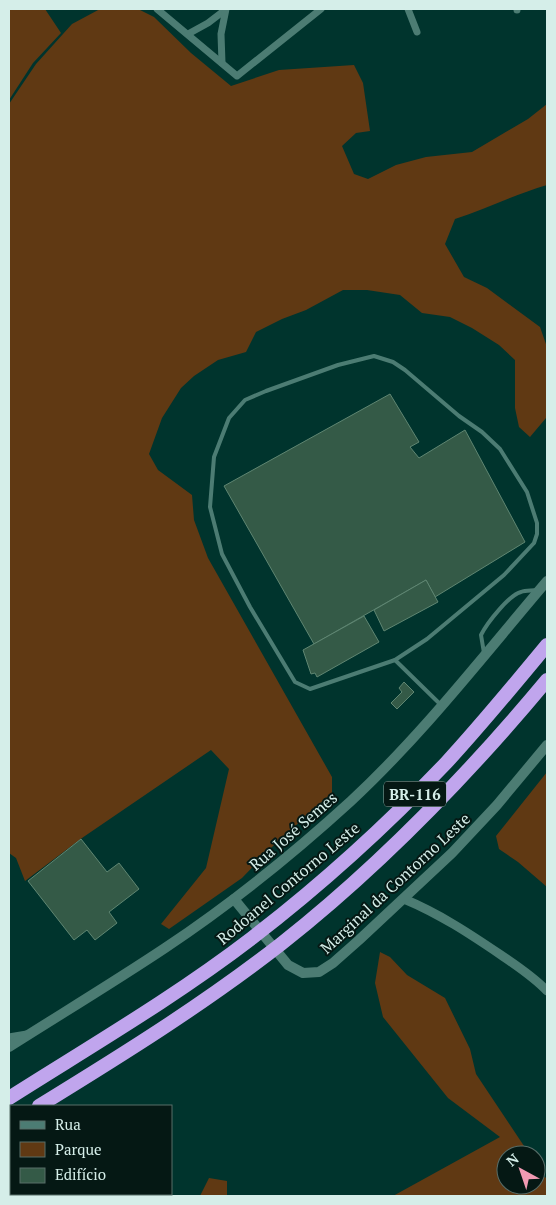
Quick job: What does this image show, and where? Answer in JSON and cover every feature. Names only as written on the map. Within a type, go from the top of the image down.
[{"type":"highway","name":"Rodoanel Contorno Leste","points":[[9,1098],[146,1012],[251,938],[342,863],[413,797],[476,730],[547,646]]},
{"type":"highway","name":"BR-116","points":[[41,1105],[169,1024],[281,944],[368,870],[430,811],[496,740],[547,680]]},
{"type":"main road","name":"Rua José Semes","points":[[9,1047],[137,966],[234,899],[295,850],[352,800],[399,753],[442,706],[547,581]]},
{"type":"main road","name":"Marginal da Contorno Leste","points":[[234,899],[282,959],[295,970],[311,973],[319,972],[333,963],[404,899],[476,829],[547,745]]},
{"type":"street","points":[[157,9],[236,76],[321,9]]},
{"type":"street","points":[[188,34],[208,23],[226,9]]},
{"type":"street","points":[[222,63],[221,34],[226,9]]},
{"type":"street","points":[[408,9],[417,32]]},
{"type":"street","points":[[404,899],[429,910],[468,932],[527,973],[547,991]]},
{"type":"street","points":[[9,1038],[28,1035]]},
{"type":"lane","points":[[374,356],[393,362],[405,370],[459,416],[482,432],[500,449],[527,492],[537,523],[537,534],[534,543],[504,575],[427,639],[395,660],[310,689],[295,682],[250,607],[222,554],[210,507],[214,456],[229,418],[246,400],[266,390],[338,365],[374,356]]},
{"type":"lane","points":[[485,655],[480,634],[486,625],[513,596],[520,592],[540,590]]},
{"type":"lane","points":[[395,660],[442,706]]},
{"type":"green space","points":[[9,9],[45,9],[61,33],[33,63],[9,100]]},
{"type":"green space","points":[[100,9],[138,9],[154,17],[191,53],[231,86],[279,70],[354,65],[363,83],[370,131],[356,133],[342,146],[354,174],[368,179],[396,165],[426,157],[472,152],[528,119],[547,104],[547,185],[455,219],[445,244],[464,277],[487,288],[540,327],[547,347],[546,418],[530,437],[519,427],[515,408],[515,360],[499,345],[450,317],[422,313],[400,295],[367,290],[343,290],[306,310],[256,332],[246,352],[218,360],[194,376],[181,388],[162,418],[149,454],[158,470],[192,495],[194,520],[208,558],[332,777],[332,793],[274,845],[242,878],[169,929],[161,924],[206,868],[229,769],[211,750],[82,838],[25,881],[16,858],[9,853],[9,104],[36,64],[72,24]]},
{"type":"green space","points":[[547,772],[547,887],[518,862],[499,849],[496,836]]},
{"type":"green space","points":[[380,952],[390,957],[407,975],[445,998],[470,1049],[476,1074],[523,1145],[496,1145],[496,1195],[546,1195],[546,1178],[547,1196],[393,1196],[500,1137],[448,1098],[383,1017],[375,983]]},
{"type":"green space","points":[[209,1178],[227,1181],[227,1196],[200,1196]]},
{"type":"green space","points":[[109,1195],[110,1196],[14,1196]]},
{"type":"building","points":[[390,394],[419,442],[410,447],[419,458],[465,430],[525,542],[435,597],[426,580],[314,644],[224,486]]},
{"type":"building","points":[[426,580],[438,602],[384,631],[374,610]]},
{"type":"building","points":[[364,616],[379,642],[317,677],[315,673],[311,674],[303,650]]},
{"type":"building","points":[[404,682],[414,692],[397,709],[391,703],[402,692],[399,688]]},
{"type":"building","points":[[81,839],[107,872],[119,863],[139,889],[109,912],[117,923],[95,940],[87,930],[74,940],[28,881]]}]
